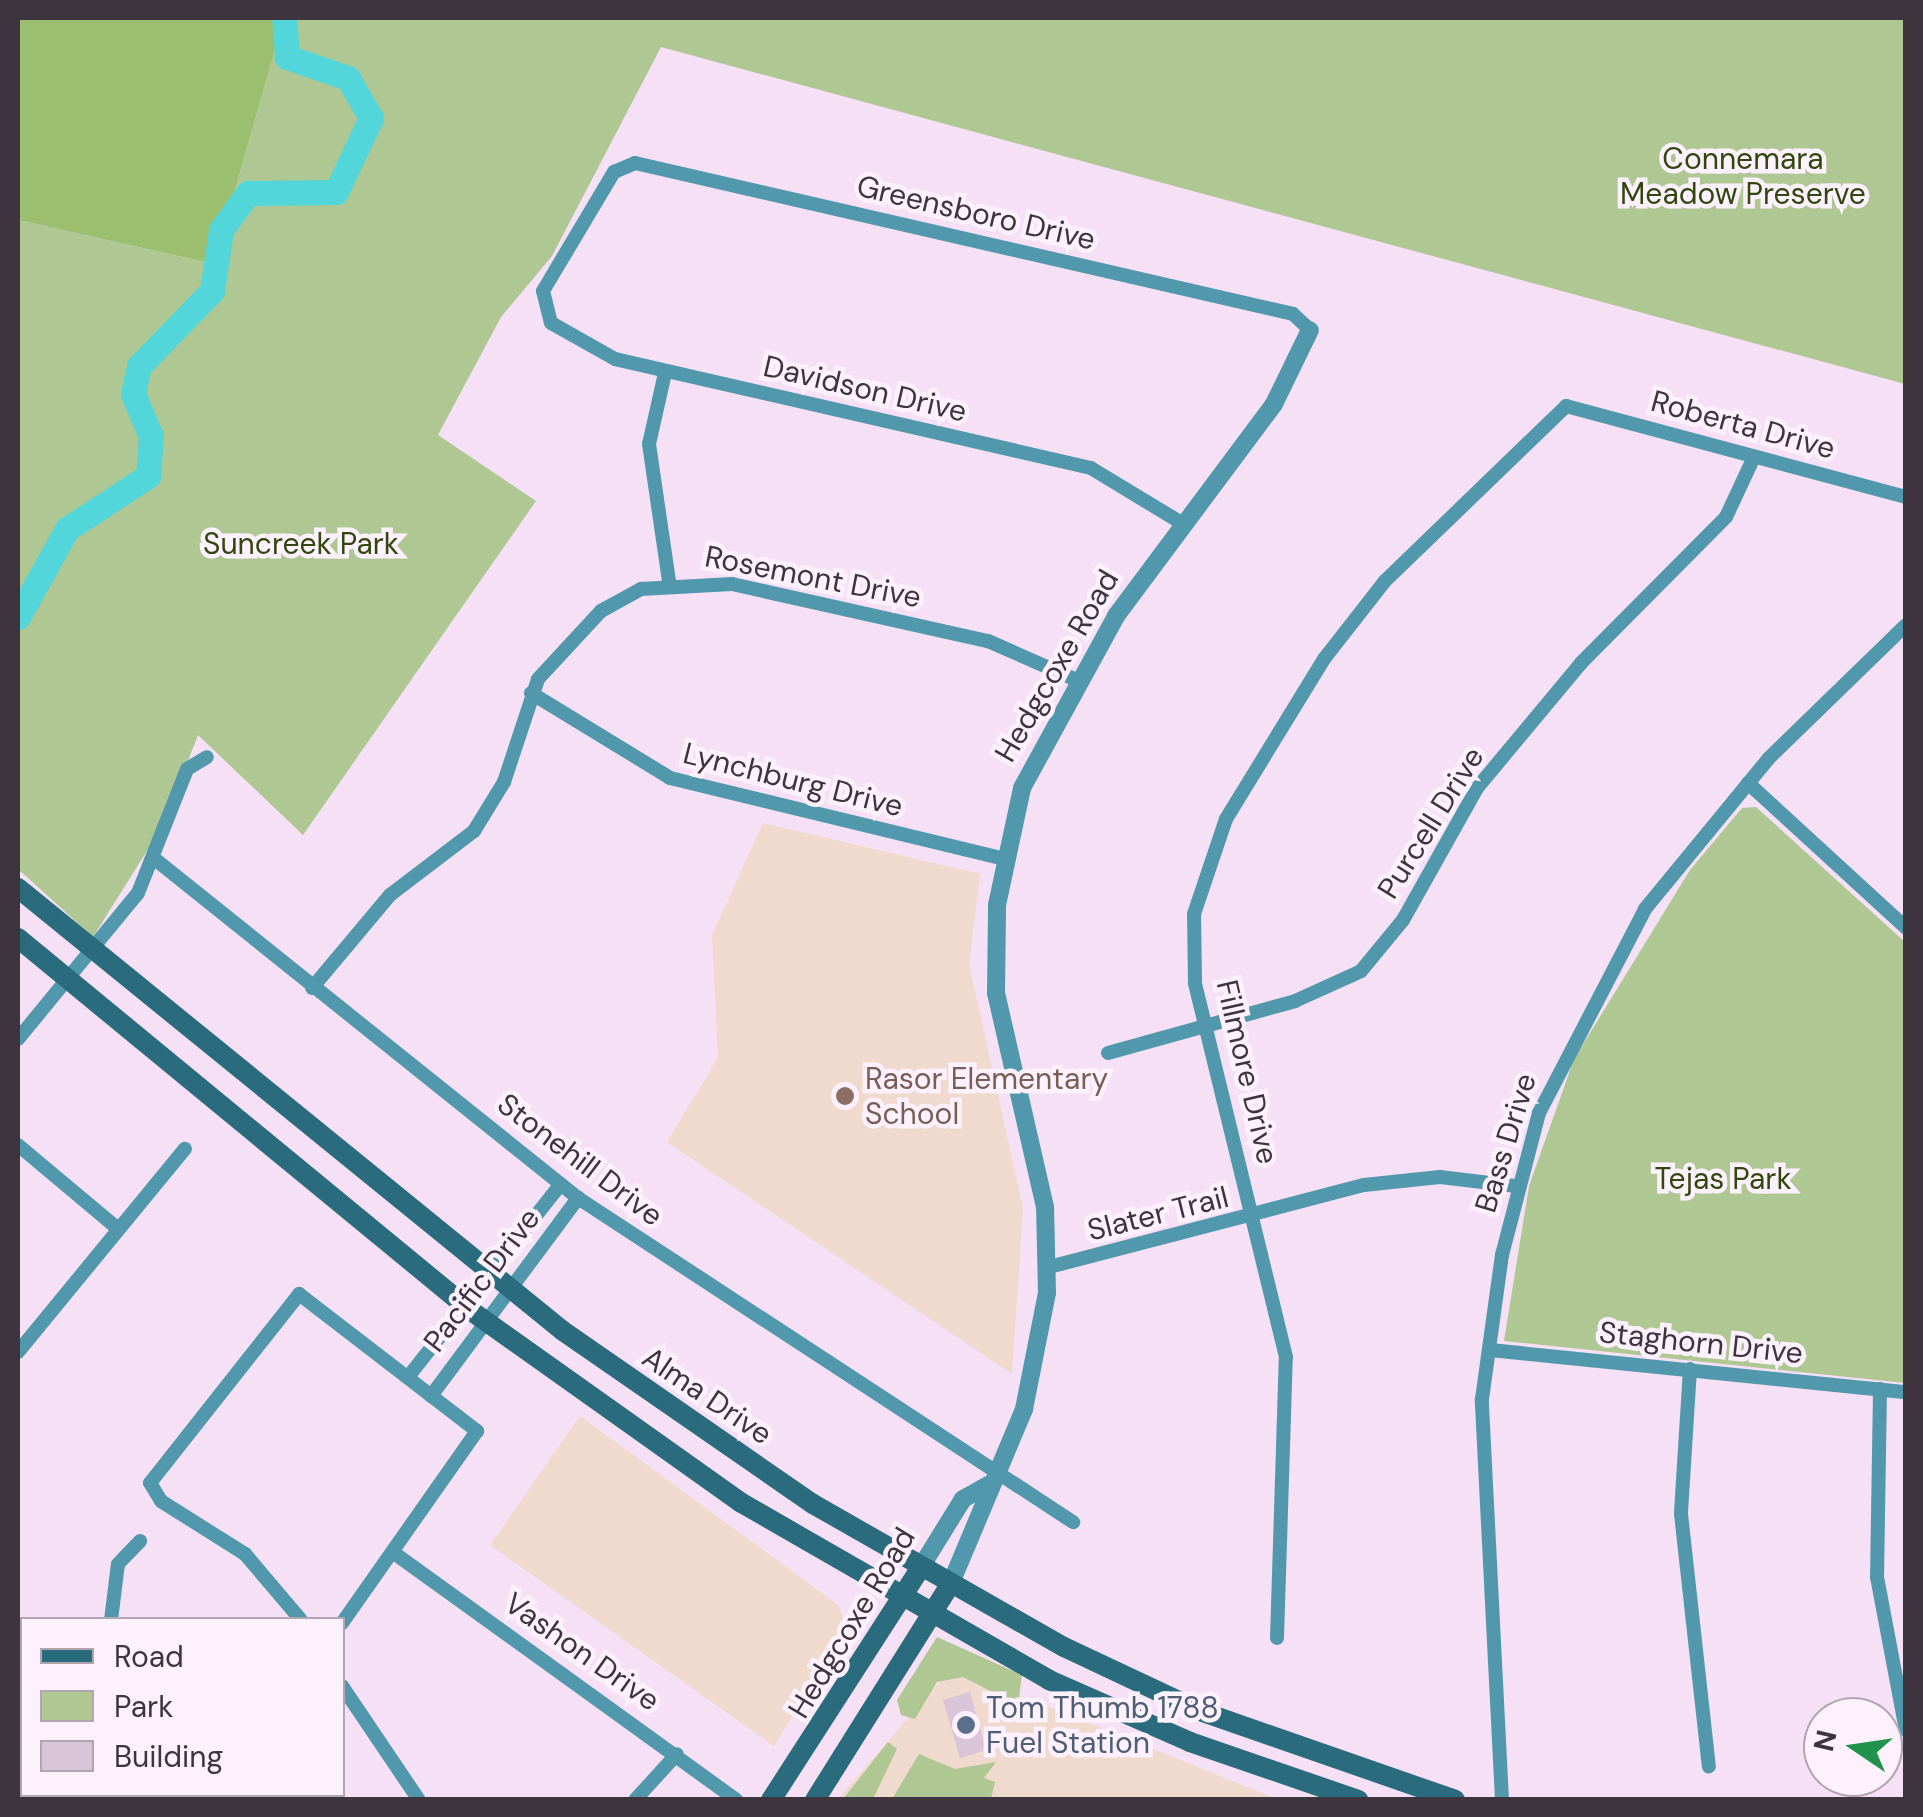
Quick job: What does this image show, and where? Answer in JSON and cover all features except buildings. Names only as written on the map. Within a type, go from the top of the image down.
[{"type":"main road","name":"Alma Drive","points":[[18,888],[490,1274],[685,1421],[920,1568],[1200,1711],[1455,1800]]},
{"type":"main road","points":[[18,938],[66,982],[464,1306],[665,1448],[934,1615],[1190,1742],[1358,1800]]},
{"type":"main road","points":[[665,1448],[685,1421]]},
{"type":"main road","name":"Hedgcoxe Road","points":[[771,1800],[920,1568]]},
{"type":"main road","name":"Hedgcoxe Road","points":[[815,1800],[934,1615],[950,1583]]},
{"type":"main road","points":[[1190,1742],[1200,1711]]},
{"type":"street","name":"Davidson Drive","points":[[623,164],[543,290],[541,308],[594,350],[665,373],[1092,468],[1180,522]]},
{"type":"street","name":"Greensboro Drive","points":[[623,164],[1294,314],[1310,330]]},
{"type":"street","name":"Hedgcoxe Road","points":[[950,1583],[987,1508],[990,1481],[1028,1393],[1049,1267],[1045,1207],[996,993],[1004,859],[1022,788],[1078,682],[1180,522],[1274,404],[1310,330]]},
{"type":"street","points":[[665,373],[649,444],[669,582]]},
{"type":"street","name":"Roberta Drive","points":[[1566,406],[1906,497]]},
{"type":"street","name":"Fillmore Drive","points":[[1276,1638],[1286,1357],[1205,1026],[1194,914],[1204,871],[1254,772],[1385,581],[1566,406]]},
{"type":"street","name":"Purcell Drive","points":[[1108,1053],[1205,1026],[1361,970],[1403,920],[1478,788],[1581,663],[1726,518],[1754,457]]},
{"type":"street","name":"Rosemont Drive","points":[[312,988],[390,894],[480,824],[531,693],[601,611],[669,582],[732,584],[988,641],[1078,682]]},
{"type":"street","name":"Bass Drive","points":[[1502,1800],[1482,1399],[1516,1186],[1539,1113],[1603,980],[1645,909],[1748,783],[1906,625]]},
{"type":"street","name":"Lynchburg Drive","points":[[531,693],[670,778],[1004,859]]},
{"type":"street","points":[[18,1039],[92,950],[156,860],[187,769],[207,757]]},
{"type":"street","points":[[1748,783],[1904,922]]},
{"type":"street","name":"Stonehill Drive","points":[[156,860],[252,928],[312,988],[578,1198],[990,1481],[1073,1522]]},
{"type":"street","points":[[18,1144],[118,1229]]},
{"type":"street","points":[[18,1352],[186,1149]]},
{"type":"street","name":"Slater Trail","points":[[1049,1267],[1401,1179],[1516,1186]]},
{"type":"street","name":"Pacific Drive","points":[[408,1377],[560,1184]]},
{"type":"street","name":"Pacific Drive","points":[[431,1396],[578,1198]]},
{"type":"street","points":[[299,1617],[279,1585],[150,1484],[300,1294],[477,1431],[345,1618]]},
{"type":"street","name":"Staghorn Drive","points":[[1490,1350],[1906,1392]]},
{"type":"street","points":[[1690,1369],[1682,1548],[1709,1766]]},
{"type":"street","points":[[1880,1389],[1877,1577],[1906,1730]]},
{"type":"street","name":"Hedgcoxe Road","points":[[920,1568],[964,1499],[990,1481]]},
{"type":"street","points":[[111,1617],[118,1564],[140,1541]]},
{"type":"street","name":"Vashon Drive","points":[[394,1553],[736,1800]]},
{"type":"street","points":[[345,1690],[418,1800]]},
{"type":"street","points":[[635,1800],[677,1754]]},
{"type":"shaded area","name":"Rasor Elementary School","points":[[763,823],[980,874],[969,964],[1023,1208],[1012,1374],[667,1142],[718,1058],[712,935]]},
{"type":"shaded area","points":[[580,1416],[838,1605],[846,1626],[774,1746],[490,1545]]},
{"type":"shaded area","points":[[949,1671],[995,1685],[1277,1799],[837,1800]]},
{"type":"green space","points":[[18,18],[284,18],[214,264],[18,220]]},
{"type":"green space","points":[[284,18],[1905,18],[1905,384],[661,47],[552,256],[501,317],[438,435],[536,501],[303,835],[198,735],[162,827],[93,937],[18,869],[18,220],[214,264]]},
{"type":"green space","name":"Tejas Park","points":[[1756,807],[1905,942],[1905,1383],[1504,1341],[1529,1186],[1574,1059],[1690,870],[1742,808]]},
{"type":"green space","points":[[937,1637],[1022,1675],[1018,1705],[963,1677],[937,1682],[915,1719],[901,1715],[897,1700]]},
{"type":"green space","points":[[888,1742],[897,1749],[873,1799],[843,1799]]},
{"type":"green space","points":[[919,1754],[955,1769],[996,1762],[984,1778],[995,1782],[991,1799],[892,1799]]},
{"type":"waterway","points":[[18,617],[67,529],[148,476],[151,436],[133,394],[139,366],[212,291],[221,230],[248,193],[336,192],[371,118],[348,78],[287,57],[284,18]]},
{"type":"place","name":"Rasor Elementary School","points":[[845,1096]]},
{"type":"place","name":"Tom Thumb 1788 Fuel Station","points":[[966,1725]]},
{"type":"park label","name":"Connemara Meadow Preserve","points":[[1743,176]]},
{"type":"park label","name":"Suncreek Park","points":[[301,544]]}]
